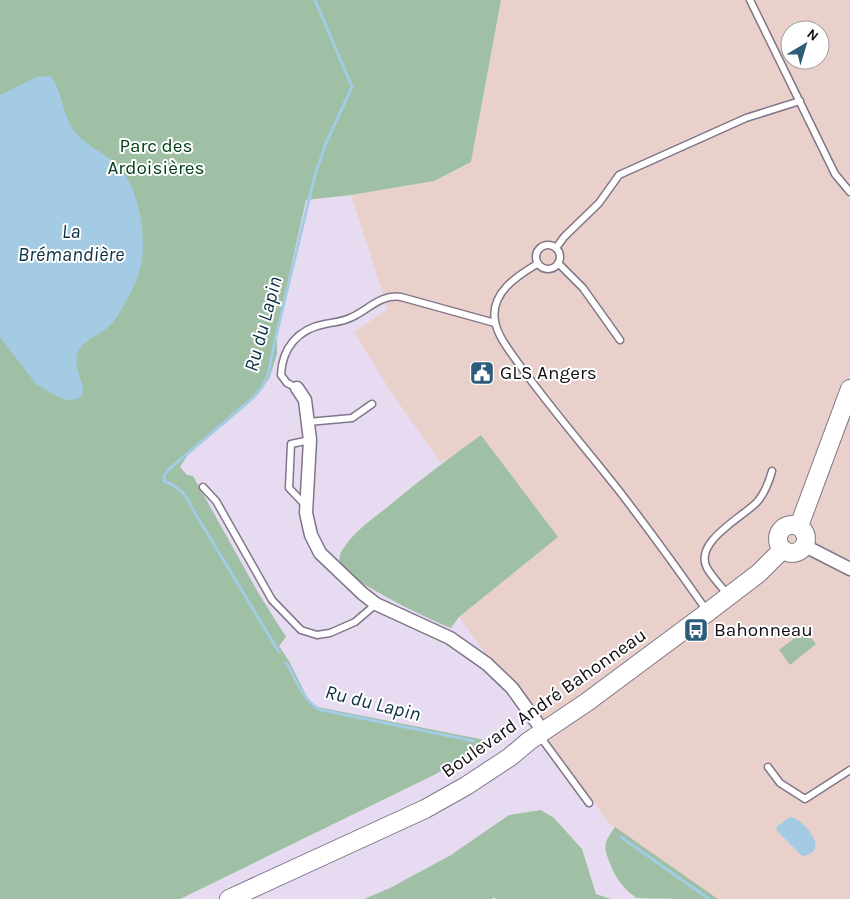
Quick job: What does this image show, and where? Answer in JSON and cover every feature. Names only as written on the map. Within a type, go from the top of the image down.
[{"type":"street","points":[[297,388],[306,400],[310,440],[306,507],[311,535],[320,553],[376,604],[450,638],[474,653],[504,680],[541,732]]},
{"type":"street","points":[[799,526],[850,389]]},
{"type":"street","points":[[788,525],[799,526],[806,535],[804,546],[796,552],[790,553],[783,550],[778,542],[779,532],[788,525]]},
{"type":"street","points":[[804,546],[850,569]]},
{"type":"street","name":"Boulevard André Bahonneau","points":[[230,899],[426,809],[497,766],[541,732],[587,702],[708,612],[765,568],[783,550]]},
{"type":"lane","points":[[750,0],[835,174],[850,192]]},
{"type":"lane","points":[[556,248],[564,237],[599,204],[619,175],[746,118],[800,101]]},
{"type":"lane","points":[[549,244],[556,248],[561,255],[558,264],[547,270],[540,267],[535,256],[540,247],[549,244]]},
{"type":"lane","points":[[537,264],[520,274],[506,286],[496,304],[495,323],[505,344],[536,388],[621,493],[708,612]]},
{"type":"lane","points":[[558,264],[583,288],[620,340]]},
{"type":"lane","points":[[297,388],[288,383],[281,375],[285,354],[298,336],[314,327],[339,322],[354,316],[384,297],[401,297],[495,323]]},
{"type":"lane","points":[[308,422],[352,418],[372,404]]},
{"type":"lane","points":[[306,507],[289,488],[291,444],[310,440]]},
{"type":"lane","points":[[728,596],[706,567],[706,550],[712,539],[749,510],[761,498],[770,480],[772,470]]},
{"type":"lane","points":[[203,487],[216,502],[272,600],[301,630],[317,635],[330,633],[355,622],[376,604]]},
{"type":"lane","points":[[541,732],[589,803]]},
{"type":"lane","points":[[768,768],[780,783],[805,799],[850,770]]},
{"type":"shaded area","points":[[501,0],[850,0],[850,899],[718,899],[609,823],[459,617],[557,537],[482,436],[441,463],[393,395],[354,332],[388,309],[351,195],[434,181],[471,162]]},
{"type":"green space","name":"Parc des Ardoisières","points":[[0,0],[501,0],[471,162],[434,181],[351,195],[306,200],[275,339],[277,341],[277,354],[269,379],[258,392],[187,456],[180,467],[187,475],[193,476],[259,594],[286,637],[279,646],[313,706],[490,741],[436,774],[180,899],[0,899]]},
{"type":"green space","points":[[481,435],[558,537],[459,617],[451,628],[426,617],[357,580],[346,571],[339,561],[342,550],[366,524]]},
{"type":"green space","points":[[805,630],[816,644],[790,665],[779,650]]},
{"type":"green space","points":[[541,810],[554,818],[582,849],[596,894],[611,899],[496,899],[494,897],[492,899],[364,899],[390,888],[451,855],[509,815]]},
{"type":"green space","points":[[615,827],[718,899],[637,898],[618,879],[607,854],[606,842]]},
{"type":"water","name":"La Brémandière","points":[[51,76],[58,90],[67,118],[75,132],[85,142],[114,162],[126,176],[140,213],[143,241],[143,253],[138,277],[124,305],[113,322],[85,343],[77,355],[76,360],[83,393],[78,399],[67,400],[36,384],[0,337],[0,95],[36,77]]},
{"type":"water","points":[[790,817],[799,821],[808,829],[814,839],[814,849],[805,856],[801,855],[777,831],[776,827]]},
{"type":"waterway","name":"Ru du Lapin","points":[[279,652],[187,498],[177,488],[164,481],[164,476],[168,470],[254,397],[268,375],[315,175],[326,143],[352,87],[315,0]]},
{"type":"waterway","name":"Ru du Lapin","points":[[286,663],[305,696],[315,707],[321,710],[474,741]]},
{"type":"waterway","name":"Ru du Lapin","points":[[621,837],[709,899]]},
{"type":"place","name":"GLS Angers","points":[[482,373]]},
{"type":"place","name":"Bahonneau","points":[[696,630]]}]
